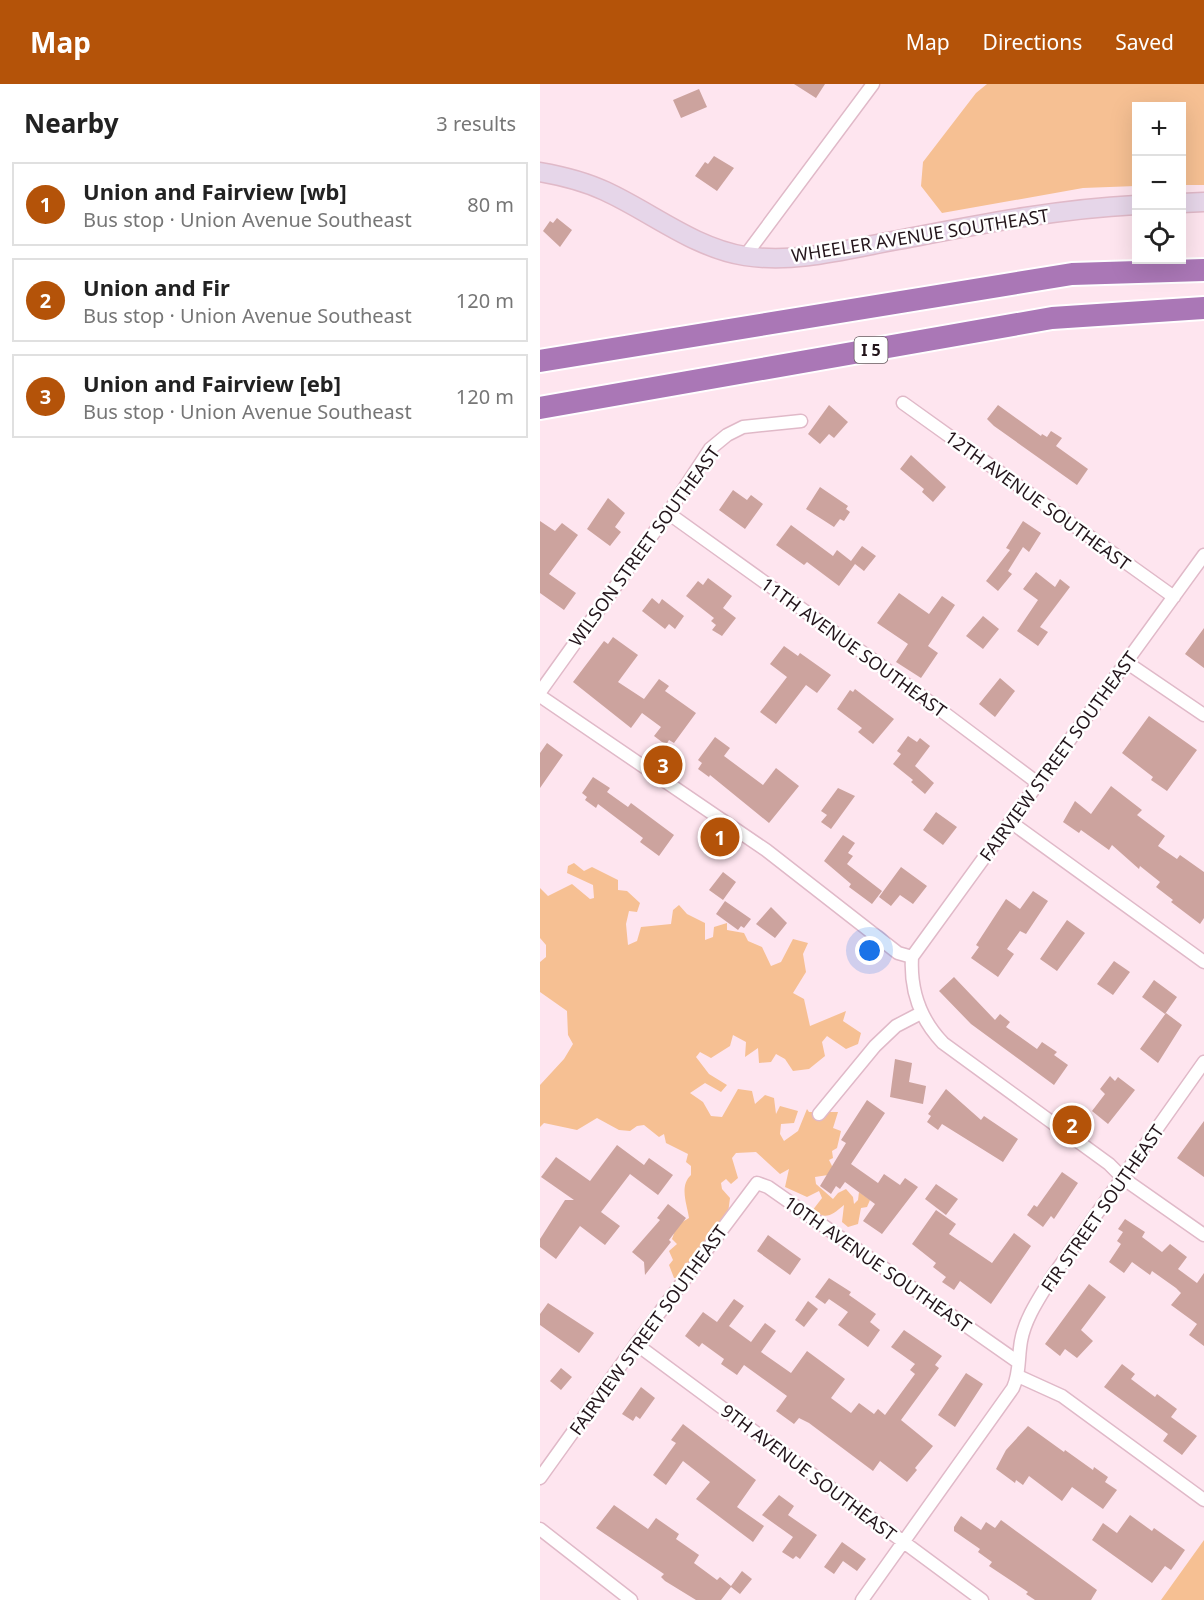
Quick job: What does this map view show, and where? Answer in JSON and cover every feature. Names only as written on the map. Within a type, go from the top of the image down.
[{"type":"highway","name":"I 5","points":[[540,361],[1072,274],[1204,270]]},
{"type":"highway","name":"I 5","points":[[540,408],[1052,318],[1204,308]]},
{"type":"street","points":[[745,256],[873,84]]},
{"type":"street","name":"WHEELER AVENUE SOUTHEAST","points":[[540,172],[584,182],[693,238],[745,256],[800,258],[989,223],[1101,207],[1132,205]]},
{"type":"street","points":[[1186,203],[1204,202]]},
{"type":"street","name":"12TH AVENUE SOUTHEAST","points":[[903,403],[1174,597]]},
{"type":"street","name":"WILSON STREET SOUTHEAST","points":[[540,694],[668,513],[700,462],[727,435],[754,424],[801,421]]},
{"type":"street","name":"11TH AVENUE SOUTHEAST","points":[[668,513],[887,670],[1039,784]]},
{"type":"street","name":"FAIRVIEW STREET SOUTHEAST","points":[[912,957],[1012,823],[1204,555]]},
{"type":"street","points":[[1126,662],[1204,715]]},
{"type":"street","points":[[540,694],[766,850],[898,953],[912,957],[911,971],[921,1013],[943,1043],[1108,1164],[1124,1179],[1204,1235]]},
{"type":"street","points":[[1012,823],[1204,962]]},
{"type":"street","points":[[819,1114],[875,1046],[896,1026],[921,1013]]},
{"type":"street","name":"FIR STREET SOUTHEAST","points":[[1018,1376],[1021,1339],[1042,1294],[1204,1062]]},
{"type":"street","name":"FAIRVIEW STREET SOUTHEAST","points":[[540,1478],[636,1344],[757,1183]]},
{"type":"street","name":"10TH AVENUE SOUTHEAST","points":[[757,1183],[768,1187],[1018,1362]]},
{"type":"street","name":"9TH AVENUE SOUTHEAST","points":[[636,1344],[982,1600]]},
{"type":"street","points":[[862,1600],[999,1407],[1018,1376],[1062,1396],[1204,1500]]},
{"type":"street","points":[[540,1529],[631,1600]]},
{"type":"shaded area","points":[[987,84],[1204,84],[1204,185],[1186,185],[1186,102],[1132,102],[1132,186],[1083,188],[942,213],[921,186],[923,162],[976,93]]},
{"type":"shaded area","points":[[574,863],[584,871],[592,867],[618,880],[618,890],[627,891],[640,903],[637,912],[629,911],[626,924],[628,945],[637,941],[641,927],[671,924],[673,910],[679,905],[687,914],[705,923],[705,940],[713,937],[714,927],[727,923],[727,930],[744,933],[748,941],[762,947],[771,966],[781,962],[793,939],[808,943],[803,954],[806,972],[793,993],[804,999],[810,1026],[846,1011],[843,1021],[861,1033],[858,1044],[846,1049],[827,1036],[822,1042],[825,1056],[809,1069],[793,1071],[785,1059],[776,1054],[771,1062],[759,1063],[758,1048],[745,1057],[746,1042],[733,1035],[730,1046],[711,1058],[700,1052],[696,1057],[709,1074],[727,1085],[721,1092],[705,1083],[690,1093],[703,1102],[711,1116],[722,1117],[738,1089],[752,1091],[755,1104],[765,1095],[774,1098],[776,1114],[780,1106],[798,1111],[794,1123],[781,1124],[780,1134],[784,1141],[798,1131],[807,1109],[809,1112],[838,1112],[833,1128],[841,1131],[837,1148],[832,1151],[833,1158],[829,1160],[833,1168],[828,1175],[815,1177],[816,1184],[833,1199],[846,1189],[853,1197],[854,1204],[858,1200],[859,1192],[870,1200],[867,1207],[861,1208],[858,1224],[848,1227],[842,1222],[844,1205],[826,1216],[812,1211],[822,1198],[819,1191],[807,1197],[785,1187],[789,1169],[780,1174],[756,1152],[736,1153],[732,1158],[738,1178],[731,1184],[726,1179],[721,1183],[722,1189],[730,1198],[726,1229],[708,1232],[709,1241],[700,1246],[693,1262],[685,1263],[679,1278],[674,1278],[669,1265],[673,1260],[669,1251],[677,1244],[672,1239],[677,1225],[689,1218],[685,1190],[687,1179],[691,1175],[691,1166],[686,1162],[688,1154],[666,1143],[664,1134],[659,1137],[644,1125],[637,1126],[630,1131],[619,1130],[597,1118],[577,1130],[544,1123],[540,1127],[540,1085],[564,1059],[573,1044],[568,1035],[567,1011],[540,992],[540,962],[546,957],[546,945],[540,938],[540,888],[548,896],[572,884],[590,899],[594,898],[593,885],[567,873],[568,866]]},
{"type":"shaded area","points":[[1204,1540],[1204,1600],[1161,1600]]},
{"type":"building","points":[[794,84],[825,84],[816,98]]},
{"type":"building","points":[[699,89],[707,107],[681,118],[673,100]]},
{"type":"building","points":[[714,156],[734,168],[717,191],[695,176],[705,162],[708,164]]},
{"type":"building","points":[[557,218],[572,230],[560,247],[543,231],[550,221],[553,223]]},
{"type":"building","points":[[829,405],[848,422],[834,438],[829,434],[820,444],[808,434]]},
{"type":"building","points":[[998,405],[1041,436],[1042,434],[1047,437],[1051,431],[1062,438],[1056,446],[1088,469],[1077,485],[987,419]]},
{"type":"building","points":[[911,455],[946,487],[933,502],[922,492],[924,489],[900,469]]},
{"type":"building","points":[[820,487],[848,506],[846,509],[850,512],[844,521],[840,519],[834,527],[806,509]]},
{"type":"building","points":[[733,490],[747,500],[751,495],[763,504],[745,529],[719,510]]},
{"type":"building","points":[[608,498],[625,513],[615,527],[621,532],[610,546],[587,529]]},
{"type":"building","points":[[540,521],[555,531],[562,523],[578,535],[549,574],[576,593],[564,610],[540,593]]},
{"type":"building","points":[[1023,521],[1041,533],[1029,552],[1023,547],[1008,571],[1012,574],[998,591],[986,581],[1010,550],[1006,548]]},
{"type":"building","points":[[791,525],[833,556],[837,550],[851,561],[862,546],[876,556],[864,571],[855,564],[839,586],[807,562],[804,565],[776,545]]},
{"type":"building","points":[[1036,572],[1055,587],[1060,579],[1070,587],[1040,627],[1048,632],[1038,646],[1017,631],[1038,600],[1023,589]]},
{"type":"building","points":[[708,578],[732,596],[723,608],[736,618],[722,636],[712,630],[716,625],[711,621],[714,618],[686,596],[698,581],[703,585]]},
{"type":"building","points":[[899,593],[929,614],[942,596],[955,605],[928,646],[938,653],[921,678],[896,662],[908,644],[877,623]]},
{"type":"building","points":[[652,598],[659,604],[662,599],[684,616],[675,629],[669,624],[665,629],[642,611]]},
{"type":"building","points":[[983,616],[999,629],[983,649],[966,636]]},
{"type":"building","points":[[1204,628],[1204,668],[1185,654]]},
{"type":"building","points":[[613,637],[638,655],[618,682],[644,699],[659,679],[669,686],[665,691],[696,713],[674,743],[669,740],[666,745],[654,736],[661,727],[642,713],[631,728],[573,682],[604,641],[608,644]]},
{"type":"building","points":[[784,646],[798,656],[800,653],[831,675],[817,693],[806,685],[776,724],[760,712],[787,677],[770,664]]},
{"type":"building","points":[[1000,678],[1015,691],[995,717],[979,704]]},
{"type":"building","points":[[855,689],[894,719],[873,744],[858,732],[862,728],[837,709],[850,690],[853,692]]},
{"type":"building","points":[[1149,716],[1197,750],[1167,791],[1151,780],[1153,777],[1122,753]]},
{"type":"building","points":[[908,736],[917,742],[920,738],[930,746],[915,766],[934,783],[925,794],[911,782],[913,780],[893,764],[901,754],[897,751]]},
{"type":"building","points":[[715,737],[730,748],[724,756],[763,785],[776,768],[799,786],[769,823],[710,775],[709,777],[698,769],[702,763],[698,760]]},
{"type":"building","points":[[547,743],[563,755],[540,788],[540,753]]},
{"type":"building","points":[[593,777],[610,788],[607,792],[628,807],[631,803],[674,835],[659,856],[640,842],[643,838],[598,804],[596,808],[585,800],[587,797],[582,793]]},
{"type":"building","points":[[1111,786],[1142,810],[1137,815],[1165,836],[1158,846],[1177,859],[1180,855],[1204,872],[1204,918],[1200,924],[1171,902],[1173,900],[1156,887],[1160,882],[1140,866],[1139,869],[1112,845],[1109,850],[1081,830],[1079,833],[1063,822],[1075,801],[1091,814]]},
{"type":"building","points":[[838,788],[855,796],[831,829],[821,822],[827,815],[821,811]]},
{"type":"building","points":[[936,812],[957,827],[943,845],[923,830]]},
{"type":"building","points":[[843,835],[855,843],[848,853],[853,856],[847,864],[882,891],[872,904],[849,887],[851,884],[824,861]]},
{"type":"building","points":[[901,867],[927,886],[913,904],[900,895],[891,906],[879,897]]},
{"type":"building","points":[[723,872],[736,882],[723,900],[709,890]]},
{"type":"building","points":[[1033,891],[1048,901],[1026,934],[1020,931],[1007,949],[1014,954],[998,977],[971,958],[979,947],[976,945],[1006,899],[1020,909]]},
{"type":"building","points":[[725,901],[751,919],[744,928],[741,926],[738,930],[716,914]]},
{"type":"building","points":[[771,907],[787,923],[775,938],[756,924]]},
{"type":"building","points":[[1067,920],[1085,933],[1057,971],[1040,959]]},
{"type":"building","points":[[1114,961],[1130,972],[1113,995],[1097,984]]},
{"type":"building","points":[[954,977],[995,1020],[1000,1014],[1010,1022],[1006,1027],[1037,1049],[1042,1042],[1057,1052],[1054,1055],[1068,1065],[1054,1085],[971,1024],[939,991]]},
{"type":"building","points":[[1154,980],[1177,997],[1165,1014],[1142,997]]},
{"type":"building","points":[[1166,1013],[1182,1025],[1158,1063],[1140,1049]]},
{"type":"building","points":[[895,1059],[912,1063],[909,1082],[926,1086],[923,1104],[890,1097]]},
{"type":"building","points":[[1110,1076],[1115,1081],[1118,1077],[1135,1090],[1108,1124],[1092,1111],[1105,1094],[1100,1089]]},
{"type":"building","points":[[946,1089],[981,1120],[984,1116],[1018,1139],[1003,1162],[942,1124],[938,1130],[927,1122],[931,1116],[928,1114]]},
{"type":"building","points":[[867,1100],[885,1113],[851,1164],[878,1183],[884,1174],[900,1185],[905,1178],[918,1187],[882,1234],[863,1221],[875,1204],[845,1182],[840,1189],[836,1186],[831,1194],[820,1186],[846,1143],[841,1140]]},
{"type":"building","points":[[1204,1121],[1204,1177],[1177,1158]]},
{"type":"building","points":[[617,1145],[644,1165],[649,1158],[673,1175],[658,1195],[630,1174],[601,1212],[620,1226],[605,1245],[580,1226],[556,1259],[540,1247],[540,1239],[565,1200],[574,1200],[541,1177],[556,1157],[590,1181]]},
{"type":"building","points":[[1062,1172],[1078,1183],[1054,1219],[1051,1216],[1043,1227],[1027,1215],[1034,1205],[1037,1207]]},
{"type":"building","points":[[936,1184],[958,1199],[946,1215],[925,1199]]},
{"type":"building","points":[[668,1204],[686,1218],[669,1240],[671,1242],[645,1275],[644,1262],[632,1252],[660,1220],[657,1218]]},
{"type":"building","points":[[936,1210],[956,1224],[949,1234],[992,1263],[1014,1233],[1031,1246],[991,1304],[960,1281],[954,1290],[942,1282],[946,1277],[933,1267],[936,1263],[912,1244]]},
{"type":"building","points":[[1125,1219],[1145,1232],[1142,1237],[1162,1252],[1170,1244],[1187,1257],[1178,1269],[1197,1283],[1204,1273],[1204,1346],[1189,1335],[1197,1324],[1171,1305],[1181,1293],[1176,1288],[1152,1271],[1150,1275],[1132,1262],[1124,1273],[1109,1262],[1121,1244],[1117,1241],[1123,1232],[1118,1229]]},
{"type":"building","points":[[768,1235],[801,1259],[790,1275],[757,1251]]},
{"type":"building","points":[[829,1278],[851,1292],[849,1295],[876,1314],[870,1322],[880,1330],[868,1347],[838,1325],[848,1312],[829,1299],[825,1304],[815,1297]]},
{"type":"building","points":[[1089,1284],[1106,1297],[1081,1330],[1093,1341],[1077,1358],[1065,1349],[1060,1356],[1045,1344]]},
{"type":"building","points":[[734,1299],[744,1306],[729,1326],[751,1342],[765,1323],[776,1331],[761,1352],[791,1373],[807,1351],[845,1379],[831,1398],[851,1413],[859,1403],[874,1414],[878,1409],[885,1415],[915,1374],[910,1370],[915,1364],[891,1347],[904,1330],[942,1356],[935,1365],[939,1368],[901,1420],[933,1446],[907,1482],[880,1461],[873,1471],[809,1423],[799,1418],[794,1424],[776,1411],[787,1396],[744,1365],[737,1375],[721,1364],[724,1359],[702,1343],[699,1347],[685,1336],[703,1312],[717,1322]]},
{"type":"building","points":[[808,1301],[818,1309],[804,1327],[795,1320]]},
{"type":"building","points":[[548,1303],[594,1333],[579,1353],[540,1325],[540,1314]]},
{"type":"building","points":[[1122,1364],[1135,1374],[1131,1379],[1155,1397],[1157,1394],[1177,1409],[1171,1417],[1197,1436],[1182,1455],[1163,1441],[1168,1434],[1104,1387]]},
{"type":"building","points":[[561,1368],[572,1377],[561,1390],[550,1381]]},
{"type":"building","points":[[966,1373],[983,1384],[955,1427],[938,1415]]},
{"type":"building","points":[[641,1387],[655,1398],[640,1419],[636,1416],[633,1421],[622,1414]]},
{"type":"building","points":[[683,1424],[756,1480],[737,1507],[764,1526],[753,1542],[696,1499],[710,1482],[683,1461],[666,1485],[653,1475],[676,1443],[671,1440]]},
{"type":"building","points":[[1028,1426],[1064,1452],[1065,1450],[1093,1470],[1094,1467],[1108,1477],[1105,1482],[1117,1490],[1103,1509],[1072,1487],[1062,1501],[1029,1476],[1023,1485],[1016,1480],[1015,1483],[996,1469],[1006,1450]]},
{"type":"building","points":[[779,1495],[794,1506],[788,1515],[817,1535],[800,1559],[796,1556],[793,1559],[782,1552],[793,1537],[762,1515]]},
{"type":"building","points":[[614,1505],[648,1529],[656,1518],[679,1534],[676,1539],[699,1555],[694,1563],[717,1580],[720,1577],[731,1586],[742,1571],[752,1579],[740,1594],[731,1587],[721,1600],[696,1600],[665,1581],[661,1577],[664,1574],[596,1528]]},
{"type":"building","points":[[1130,1515],[1152,1531],[1154,1528],[1185,1550],[1171,1570],[1165,1566],[1152,1583],[1092,1540],[1103,1523],[1117,1533]]},
{"type":"building","points":[[961,1516],[981,1530],[986,1522],[995,1528],[1001,1520],[1097,1590],[1091,1600],[1035,1600],[1026,1594],[1028,1592],[989,1566],[992,1562],[978,1552],[980,1549],[954,1531]]},
{"type":"building","points":[[842,1542],[866,1559],[857,1571],[843,1561],[834,1574],[824,1567]]},
{"type":"place","name":"Union and Fairview [eb]","points":[[663,765]]},
{"type":"place","name":"Union and Fairview [wb]","points":[[720,837]]},
{"type":"place","name":"Union and Fir","points":[[1072,1125]]}]
